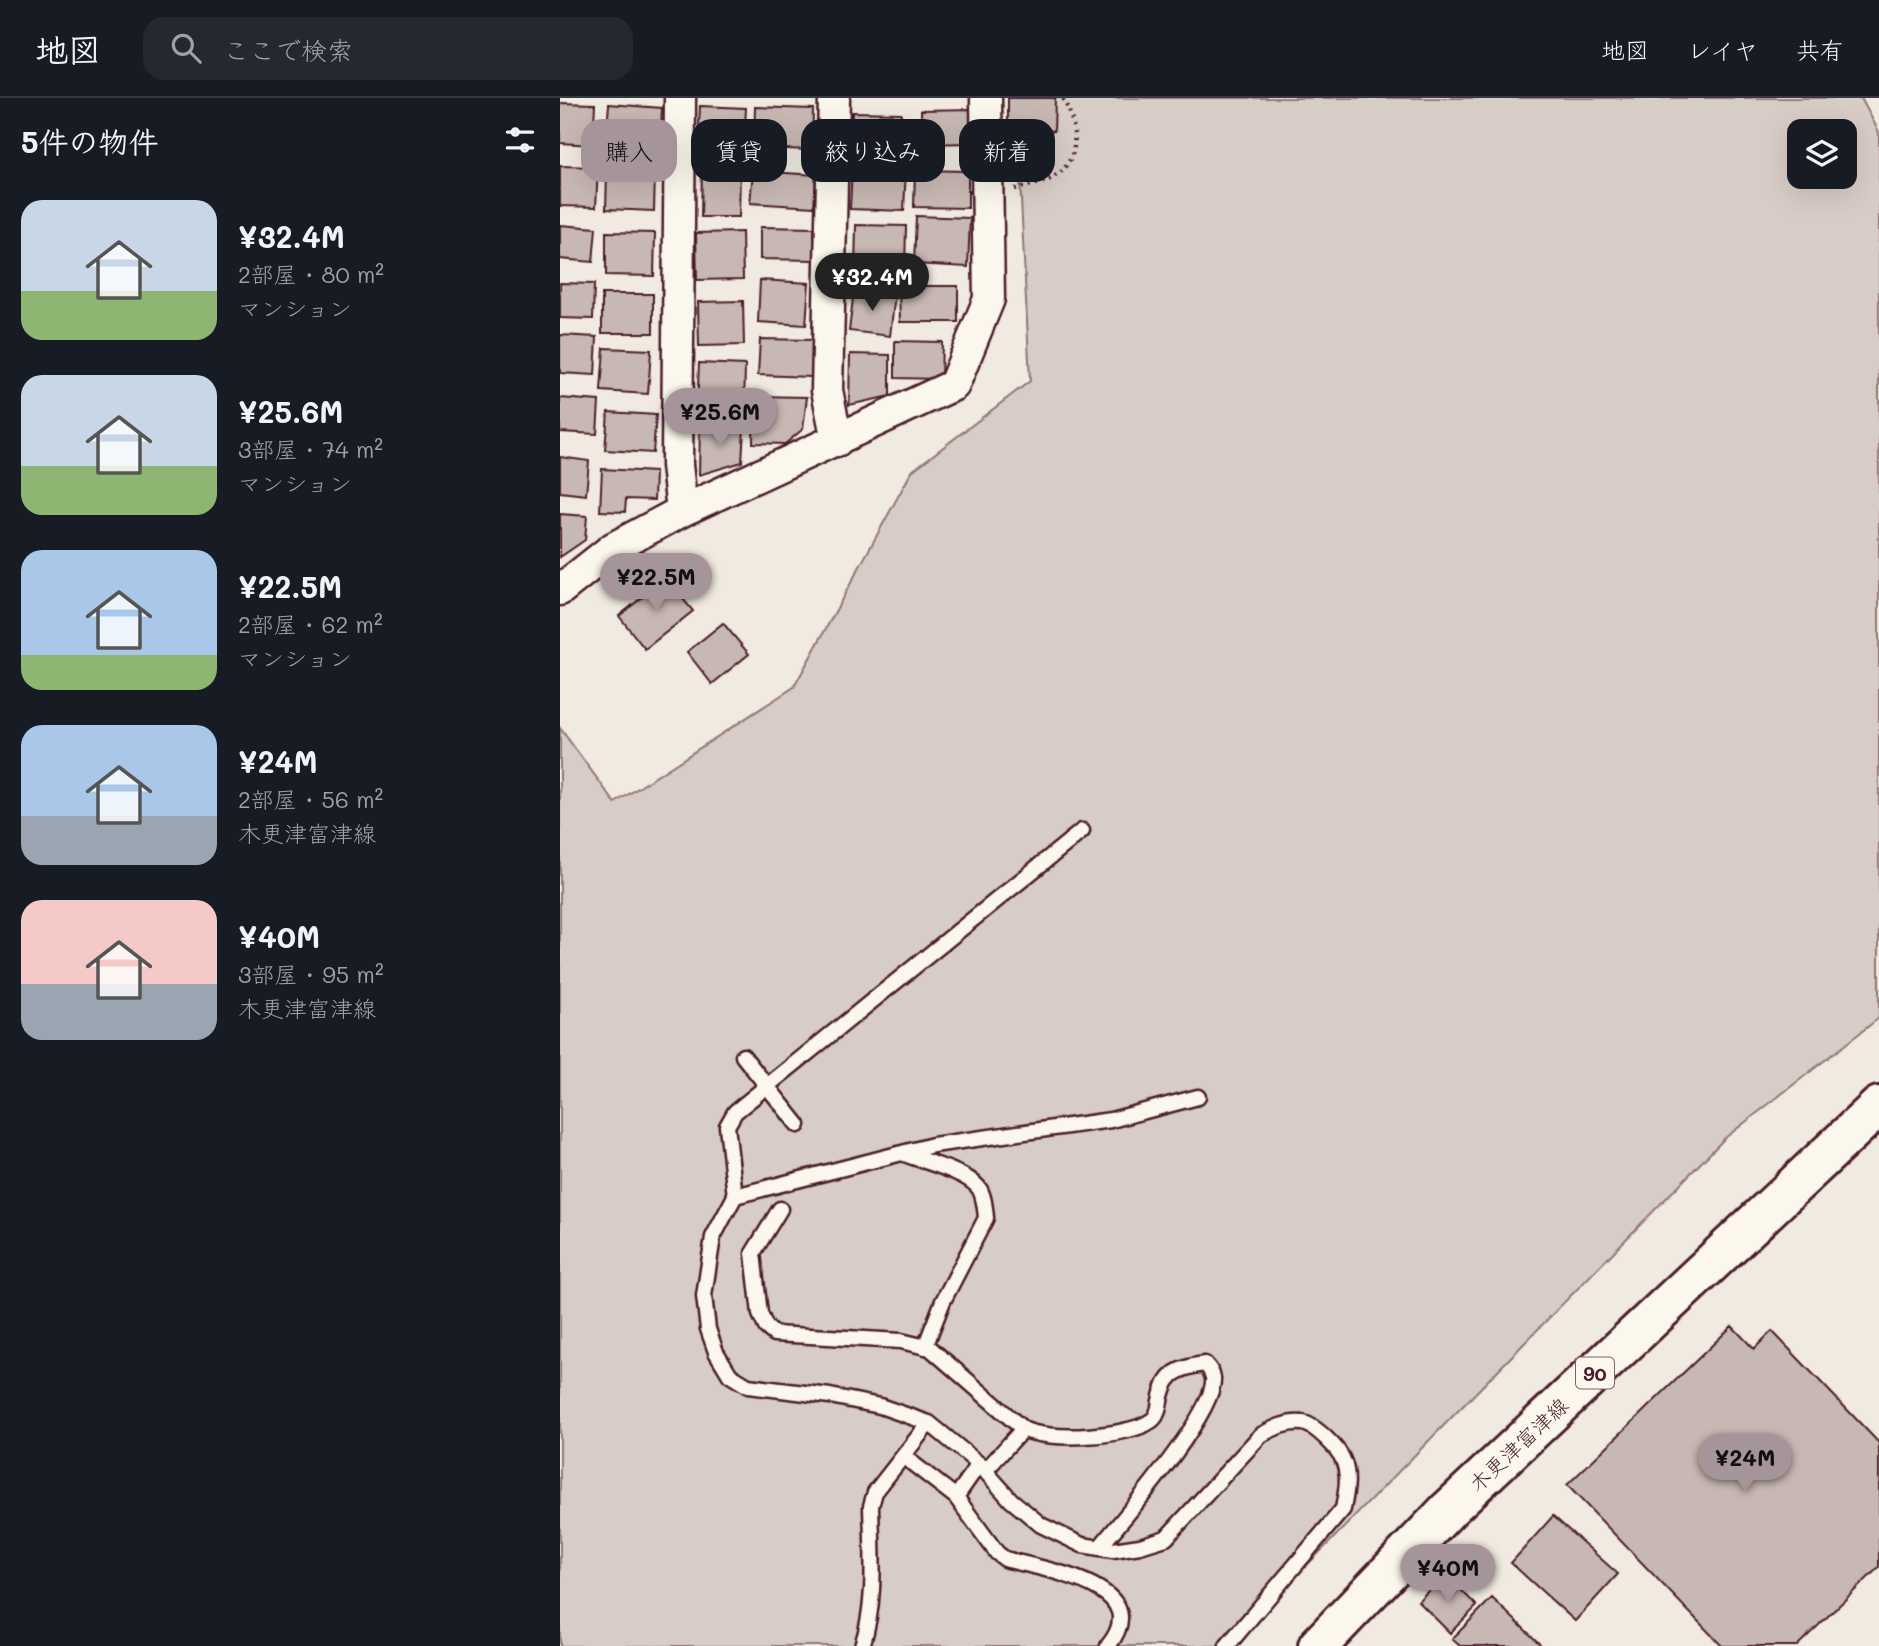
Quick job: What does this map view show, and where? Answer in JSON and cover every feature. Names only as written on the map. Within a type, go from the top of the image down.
[{"type":"main road","name":"木更津富津線","points":[[1318,1646],[1449,1510],[1879,1106]]},
{"type":"street","points":[[680,98],[677,465],[682,511]]},
{"type":"street","points":[[834,98],[827,390],[836,440]]},
{"type":"street","points":[[560,590],[613,548],[682,511],[954,386],[989,299],[986,98]]},
{"type":"lane","points":[[1082,831],[735,1112],[727,1126],[735,1196],[713,1237],[704,1296],[708,1329],[716,1352],[730,1374],[748,1386],[830,1396],[880,1406],[929,1423],[982,1467],[1011,1500],[1041,1525],[1082,1545],[1099,1548],[1113,1550],[1140,1546],[1166,1538],[1261,1435],[1278,1426],[1304,1423],[1327,1438],[1343,1459],[1348,1486],[1343,1509],[1227,1646]]},
{"type":"lane","points":[[743,1056],[798,1125]]},
{"type":"lane","points":[[735,1196],[933,1146],[1111,1120],[1198,1097]]},
{"type":"lane","points":[[902,1153],[968,1179],[979,1188],[985,1205],[986,1218],[943,1301],[925,1348]]},
{"type":"lane","points":[[780,1209],[753,1253],[760,1314],[766,1327],[774,1334],[901,1341],[929,1348],[1032,1434],[1094,1435],[1124,1431],[1153,1420],[1158,1412],[1165,1382],[1172,1373],[1205,1364],[1213,1378],[1210,1393],[1190,1433],[1099,1548]]},
{"type":"lane","points":[[862,1646],[873,1598],[874,1492],[929,1423]]},
{"type":"lane","points":[[956,1497],[982,1467],[1023,1429]]},
{"type":"lane","points":[[903,1456],[956,1497],[1004,1559],[1077,1579],[1108,1594],[1116,1601],[1122,1616],[1121,1623],[1108,1646]]},
{"type":"path","points":[[988,198],[1049,179],[1068,165],[1076,147],[1075,129],[1063,98]]},
{"type":"shaded area","points":[[1016,98],[1861,98],[1879,132],[1879,1018],[1725,1138],[1228,1646],[560,1646],[560,728],[615,803],[794,687],[912,471],[1030,381],[1020,182],[1055,182],[1055,119],[1017,119]]},
{"type":"building","points":[[1008,98],[1055,98],[1054,119],[1008,119]]},
{"type":"building","points":[[560,103],[595,104],[594,119],[581,119],[581,144],[560,143]]},
{"type":"building","points":[[609,104],[662,108],[661,119],[608,119]]},
{"type":"building","points":[[700,106],[746,108],[745,119],[699,119]]},
{"type":"building","points":[[755,107],[813,109],[813,119],[801,119],[801,150],[787,149],[787,119],[755,119]]},
{"type":"building","points":[[972,109],[972,119],[959,119],[959,143],[945,144],[945,119],[921,119],[921,110]]},
{"type":"building","points":[[852,112],[901,113],[901,119],[852,119]]},
{"type":"building","points":[[560,166],[581,167],[581,182],[597,182],[596,207],[560,206]]},
{"type":"building","points":[[945,171],[959,171],[959,182],[968,182],[968,208],[914,207],[915,182],[945,182]]},
{"type":"building","points":[[787,173],[801,174],[801,182],[816,182],[814,207],[750,203],[752,182],[787,182]]},
{"type":"building","points":[[607,182],[655,182],[654,211],[606,209]]},
{"type":"building","points":[[702,182],[740,182],[739,217],[701,217]]},
{"type":"building","points":[[851,182],[905,182],[904,211],[850,209]]},
{"type":"building","points":[[916,216],[970,218],[968,267],[914,264]]},
{"type":"building","points":[[560,225],[596,228],[593,262],[560,259]]},
{"type":"building","points":[[856,225],[906,226],[905,271],[855,270]]},
{"type":"building","points":[[760,227],[814,228],[814,260],[760,259]]},
{"type":"building","points":[[606,232],[655,233],[654,276],[606,275]]},
{"type":"building","points":[[742,232],[743,279],[697,280],[696,233]]},
{"type":"building","points":[[760,280],[809,283],[806,325],[758,322]]},
{"type":"building","points":[[560,283],[594,284],[593,319],[560,318]]},
{"type":"building","points":[[899,286],[958,286],[958,322],[900,322]]},
{"type":"building","points":[[854,290],[895,294],[890,336],[849,331]]},
{"type":"building","points":[[602,294],[653,294],[653,333],[602,333]]},
{"type":"building","points":[[743,301],[744,345],[699,346],[698,302]]},
{"type":"building","points":[[560,335],[597,337],[595,375],[560,373]]},
{"type":"building","points":[[760,339],[813,340],[811,377],[758,375]]},
{"type":"building","points":[[895,341],[942,342],[941,379],[895,378]]},
{"type":"building","points":[[604,348],[651,350],[648,394],[601,391]]},
{"type":"building","points":[[850,354],[890,355],[890,396],[849,405]]},
{"type":"building","points":[[699,363],[745,365],[744,412],[697,410]]},
{"type":"building","points":[[754,396],[807,397],[803,429],[785,444],[753,443]]},
{"type":"building","points":[[560,398],[599,401],[597,434],[560,432]]},
{"type":"building","points":[[608,412],[656,415],[653,453],[605,450]]},
{"type":"building","points":[[700,426],[744,428],[742,462],[699,475]]},
{"type":"building","points":[[560,457],[589,461],[586,495],[560,492]]},
{"type":"building","points":[[602,469],[655,472],[654,500],[626,499],[625,512],[600,511]]},
{"type":"building","points":[[560,514],[587,516],[585,540],[560,557]]},
{"type":"building","points":[[666,578],[693,611],[645,649],[619,616]]},
{"type":"building","points":[[723,623],[749,654],[712,684],[687,652]]},
{"type":"building","points":[[1732,1326],[1754,1349],[1772,1331],[1879,1443],[1879,1567],[1797,1646],[1722,1646],[1567,1485]]},
{"type":"building","points":[[1553,1516],[1618,1574],[1575,1621],[1511,1563]]},
{"type":"building","points":[[1445,1574],[1477,1606],[1450,1633],[1418,1601]]},
{"type":"building","points":[[1492,1598],[1542,1646],[1460,1646],[1452,1639]]}]
